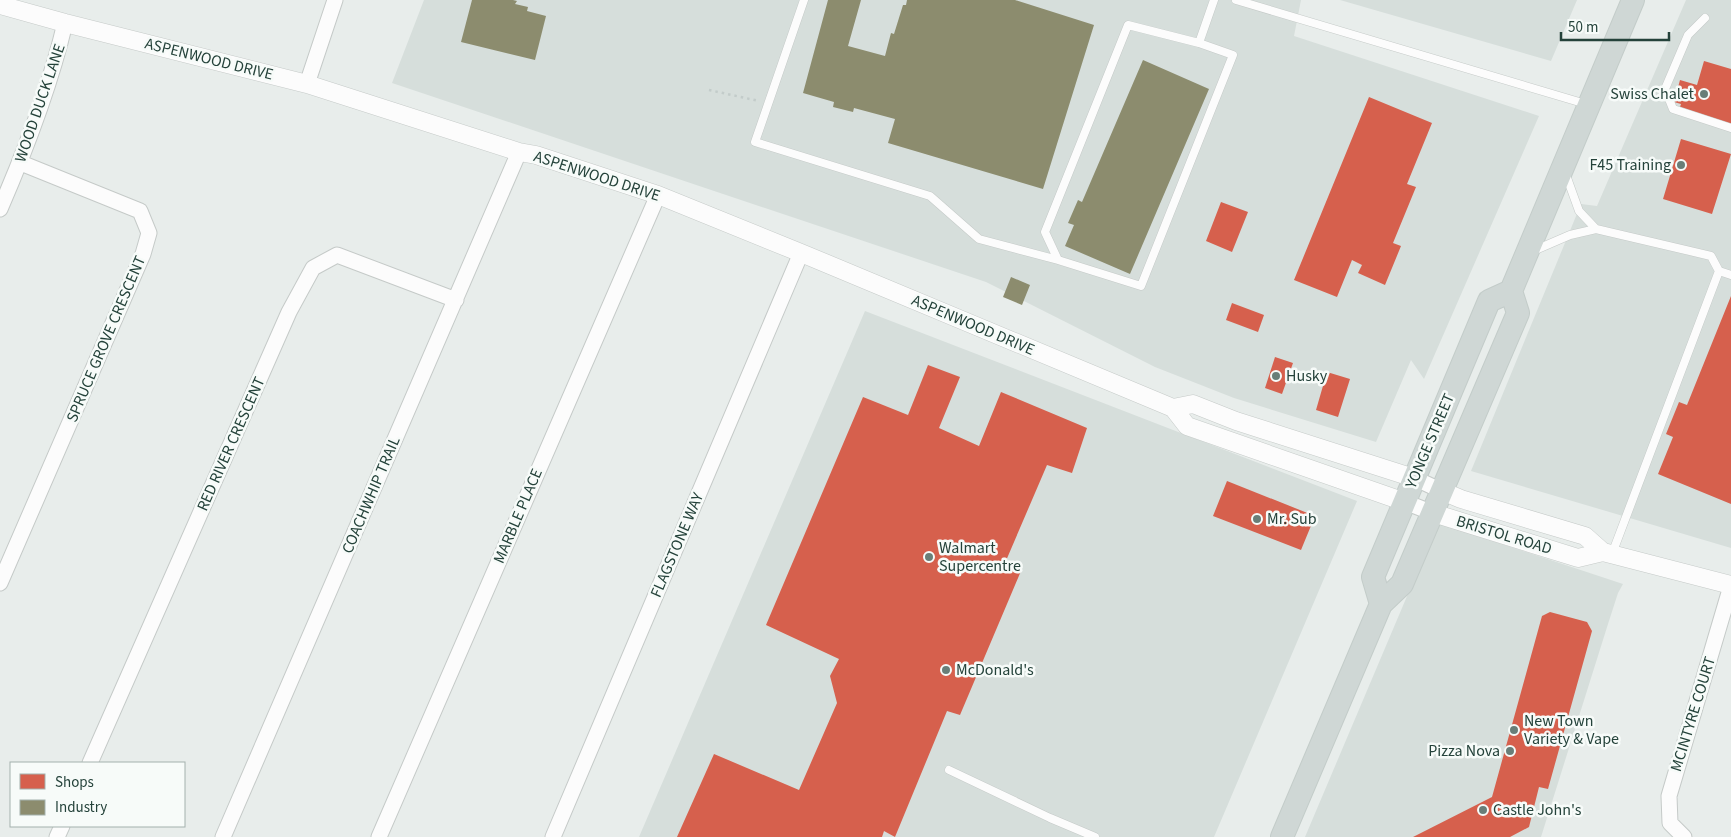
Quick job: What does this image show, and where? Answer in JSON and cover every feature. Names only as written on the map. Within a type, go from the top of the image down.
[{"type":"main road","points":[[1511,291],[1633,0]]},
{"type":"main road","name":"YONGE STREET","points":[[1282,837],[1381,604],[1402,584],[1518,313],[1511,291],[1489,301],[1414,478],[1373,578],[1381,604]]},
{"type":"street","points":[[307,84],[335,0]]},
{"type":"street","name":"ASPENWOOD DRIVE","points":[[0,5],[65,24],[307,84],[658,194],[1172,408],[1187,426],[1405,502]]},
{"type":"street","name":"WOOD DUCK LANE","points":[[0,209],[20,163],[60,48],[65,24]]},
{"type":"street","name":"COACHWHIP TRAIL","points":[[223,837],[519,152]]},
{"type":"street","name":"SPRUCE GROVE CRESCENT","points":[[0,583],[144,254],[149,233],[140,211],[20,163]]},
{"type":"street","name":"MARBLE PLACE","points":[[379,837],[658,194]]},
{"type":"street","name":"FLAGSTONE WAY","points":[[553,837],[801,252]]},
{"type":"street","name":"RED RIVER CRESCENT","points":[[90,762],[289,312],[313,268],[337,255],[456,300]]},
{"type":"street","name":"ASPENWOOD DRIVE","points":[[1172,408],[1194,404],[1236,421],[1414,478]]},
{"type":"street","name":"BRISTOL ROAD","points":[[1414,478],[1461,499],[1585,536],[1608,553],[1731,586]]},
{"type":"street","name":"BRISTOL ROAD","points":[[1405,502],[1433,513],[1578,558],[1608,553]]},
{"type":"street","name":"MCINTYRE COURT","points":[[1684,837],[1670,823],[1669,796],[1731,586]]},
{"type":"lane","points":[[804,0],[755,142],[930,196],[979,239],[1058,260],[1141,286],[1233,54],[1128,25],[1045,232],[1058,260]]},
{"type":"lane","points":[[1198,43],[1214,0]]},
{"type":"lane","points":[[1236,0],[1589,105]]},
{"type":"lane","points":[[1705,18],[1688,35],[1665,89],[1673,109],[1731,128]]},
{"type":"lane","points":[[1563,168],[1579,210],[1596,229]]},
{"type":"lane","points":[[1527,254],[1570,236],[1596,229],[1711,256],[1720,271],[1731,275]]},
{"type":"lane","points":[[1608,553],[1720,271]]},
{"type":"lane","points":[[949,770],[1050,818],[1095,837]]},
{"type":"path","points":[[709,90],[768,104]]},
{"type":"shaded area","points":[[424,0],[1301,0],[1294,36],[1539,116],[1424,379],[1411,360],[1376,442],[1234,398],[1155,367],[986,282],[392,83]]},
{"type":"shaded area","points":[[1340,0],[1577,0],[1551,61]]},
{"type":"shaded area","points":[[1686,0],[1731,0],[1731,548],[1471,471],[1581,204],[1597,206]]},
{"type":"shaded area","points":[[865,311],[1357,501],[1214,837],[639,837]]},
{"type":"shaded area","points":[[1438,523],[1623,584],[1618,593],[1541,837],[1305,837]]},
{"type":"building: Shops","name":"Swiss Chalet","points":[[1704,61],[1731,69],[1731,125],[1679,110],[1681,104],[1674,102],[1680,80],[1697,85]]},
{"type":"building: Shops","points":[[1369,97],[1432,123],[1407,184],[1416,187],[1393,243],[1401,246],[1385,285],[1358,273],[1362,265],[1352,260],[1337,297],[1294,280]]},
{"type":"building: Shops","points":[[1681,139],[1731,154],[1712,214],[1663,199]]},
{"type":"building: Shops","points":[[1221,202],[1248,212],[1232,252],[1206,241]]},
{"type":"building: Shops","points":[[1731,296],[1731,504],[1658,474],[1673,437],[1666,434],[1679,402],[1687,405]]},
{"type":"building: Shops","points":[[1232,303],[1264,315],[1258,332],[1226,320]]},
{"type":"building: Shops","points":[[1275,357],[1293,363],[1282,394],[1265,388]]},
{"type":"building: Shops","points":[[928,365],[960,377],[939,428],[979,446],[1001,392],[1087,428],[1072,473],[1047,465],[1005,563],[1021,571],[960,715],[947,711],[895,837],[884,831],[882,837],[677,837],[714,754],[799,790],[837,703],[830,676],[839,659],[766,625],[863,397],[908,415]]},
{"type":"building: Shops","points":[[1327,372],[1350,379],[1338,417],[1316,410]]},
{"type":"building: Shops","points":[[1227,481],[1315,516],[1301,550],[1213,516]]},
{"type":"building: Shops","points":[[1550,612],[1587,622],[1592,631],[1548,789],[1539,787],[1529,827],[1510,837],[1413,837],[1492,797],[1542,616]]},
{"type":"building: Industry","points":[[472,0],[513,0],[517,1],[515,4],[528,7],[527,11],[546,16],[535,60],[461,42]]},
{"type":"building: Industry","points":[[828,0],[861,0],[848,46],[885,56],[891,33],[894,34],[903,5],[906,5],[907,0],[1015,0],[1094,25],[1043,189],[888,143],[895,119],[854,108],[853,112],[833,107],[834,102],[803,93]]},
{"type":"building: Industry","points":[[1143,60],[1209,89],[1130,274],[1065,246],[1074,225],[1068,223],[1078,200],[1082,202]]},
{"type":"building: Industry","points":[[1011,277],[1030,285],[1022,305],[1003,297]]},
{"type":"place","name":"Swiss Chalet","points":[[1704,94]]},
{"type":"place","name":"F45 Training","points":[[1681,165]]},
{"type":"place","name":"Husky","points":[[1276,376]]},
{"type":"place","name":"Mr. Sub","points":[[1257,519]]},
{"type":"place","name":"Walmart Supercentre","points":[[929,557]]},
{"type":"place","name":"McDonald's","points":[[946,670]]},
{"type":"place","name":"New Town Variety & Vape","points":[[1514,730]]},
{"type":"place","name":"Pizza Nova","points":[[1510,751]]},
{"type":"place","name":"Castle John's","points":[[1483,810]]}]
